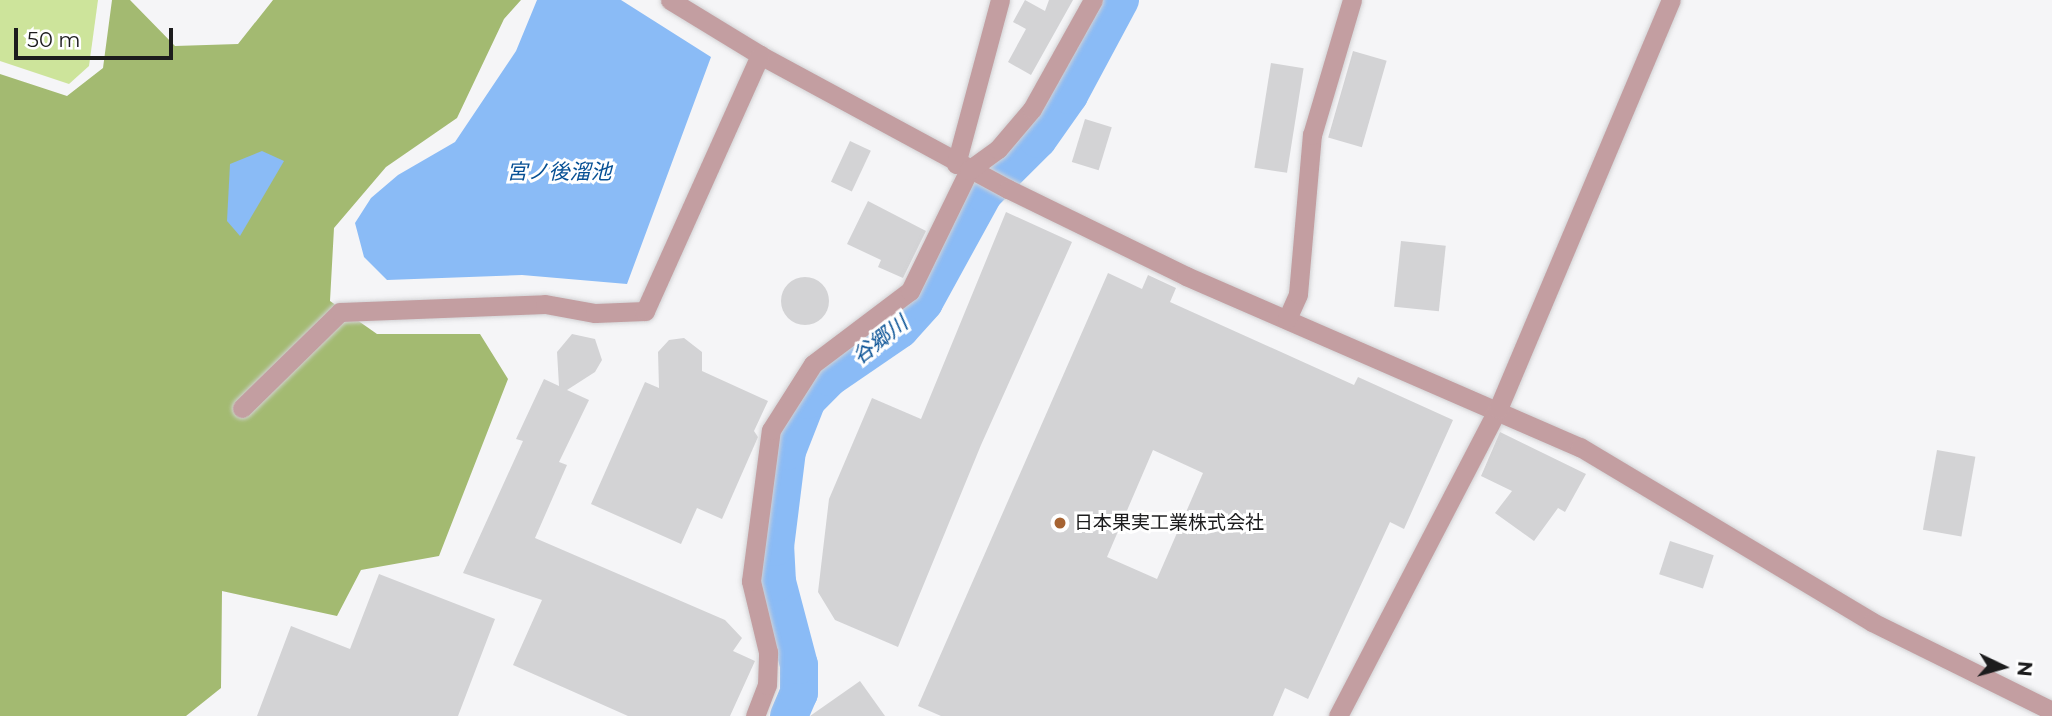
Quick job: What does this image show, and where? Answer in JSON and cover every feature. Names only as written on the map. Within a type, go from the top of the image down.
[{"type":"street","points":[[670,0],[760,55],[968,170],[1287,319],[1580,447],[1872,622],[2052,711]]},
{"type":"street","points":[[755,716],[767,685],[768,652],[751,581],[771,430],[813,365],[910,291],[968,170],[1000,0]]},
{"type":"street","points":[[968,170],[998,149],[1032,109],[1093,0]]},
{"type":"street","points":[[1287,319],[1298,294],[1312,135],[1352,0]]},
{"type":"street","points":[[1338,716],[1498,409],[1671,0]]},
{"type":"street","points":[[242,408],[340,312],[545,304],[595,313],[645,311],[760,55]]},
{"type":"green space","points":[[0,0],[98,0],[89,66],[69,84],[0,61]]},
{"type":"green space","points":[[112,0],[130,0],[175,46],[238,44],[273,0],[521,0],[504,19],[457,118],[386,167],[334,228],[330,301],[377,334],[480,334],[508,379],[439,556],[361,570],[337,616],[222,591],[221,688],[186,716],[0,716],[0,74],[67,96],[103,68]]},
{"type":"water","name":"宮ノ後溜池","points":[[537,0],[621,0],[711,57],[627,284],[522,275],[387,280],[364,257],[355,223],[371,198],[398,175],[455,142],[516,51]]},
{"type":"water","points":[[262,151],[284,161],[240,236],[227,221],[230,164]]},
{"type":"building","points":[[1025,0],[1045,11],[1049,0],[1073,0],[1031,75],[1008,62],[1026,29],[1013,22]]},
{"type":"building","points":[[1353,51],[1387,61],[1362,147],[1328,138]]},
{"type":"building","points":[[1271,63],[1304,68],[1287,173],[1254,168]]},
{"type":"building","points":[[1085,119],[1112,127],[1099,170],[1072,162]]},
{"type":"building","points":[[850,141],[871,151],[852,192],[831,182]]},
{"type":"building","points":[[868,201],[926,231],[903,278],[878,267],[881,260],[847,244]]},
{"type":"building","points":[[1006,212],[1072,242],[981,445],[898,647],[835,620],[818,592],[829,499],[872,398],[921,419]]},
{"type":"building","points":[[1401,241],[1446,246],[1439,311],[1394,307]]},
{"type":"building","points":[[1108,273],[1142,289],[1148,275],[1176,288],[1170,302],[1354,385],[1358,377],[1453,420],[1404,529],[1390,522],[1308,699],[1285,688],[1273,716],[941,716],[918,706]],"holes":[[[1153,450],[1203,473],[1157,579],[1107,557]]]},
{"type":"building","points":[[805,277],[822,284],[829,301],[822,318],[805,325],[788,318],[781,301],[788,284]]},
{"type":"building","points":[[572,334],[595,339],[602,360],[595,372],[567,390],[589,400],[559,462],[567,465],[535,538],[725,620],[742,638],[733,651],[755,661],[730,716],[628,716],[513,665],[542,600],[463,573],[523,441],[516,439],[544,379],[559,386],[557,352]]},
{"type":"building","points":[[684,338],[702,352],[702,371],[768,401],[754,431],[758,437],[722,519],[697,508],[681,544],[591,504],[645,382],[659,388],[658,352],[669,340]]},
{"type":"building","points":[[1500,432],[1586,474],[1565,512],[1558,508],[1534,541],[1495,513],[1512,491],[1481,476]]},
{"type":"building","points":[[1937,450],[1975,457],[1961,537],[1923,530]]},
{"type":"building","points":[[1670,541],[1714,555],[1703,589],[1659,574]]},
{"type":"building","points":[[379,574],[495,619],[458,716],[257,716],[291,626],[350,649]]},
{"type":"building","points":[[860,681],[885,716],[810,716]]},
{"type":"waterway","name":"谷郷川","points":[[789,716],[799,693],[799,665],[777,582],[775,547],[787,451],[807,400],[830,377],[900,329],[924,302],[984,193],[1038,139],[1069,95],[1120,0]]},
{"type":"place","name":"日本果実工業株式会社","points":[[1060,523]]}]
